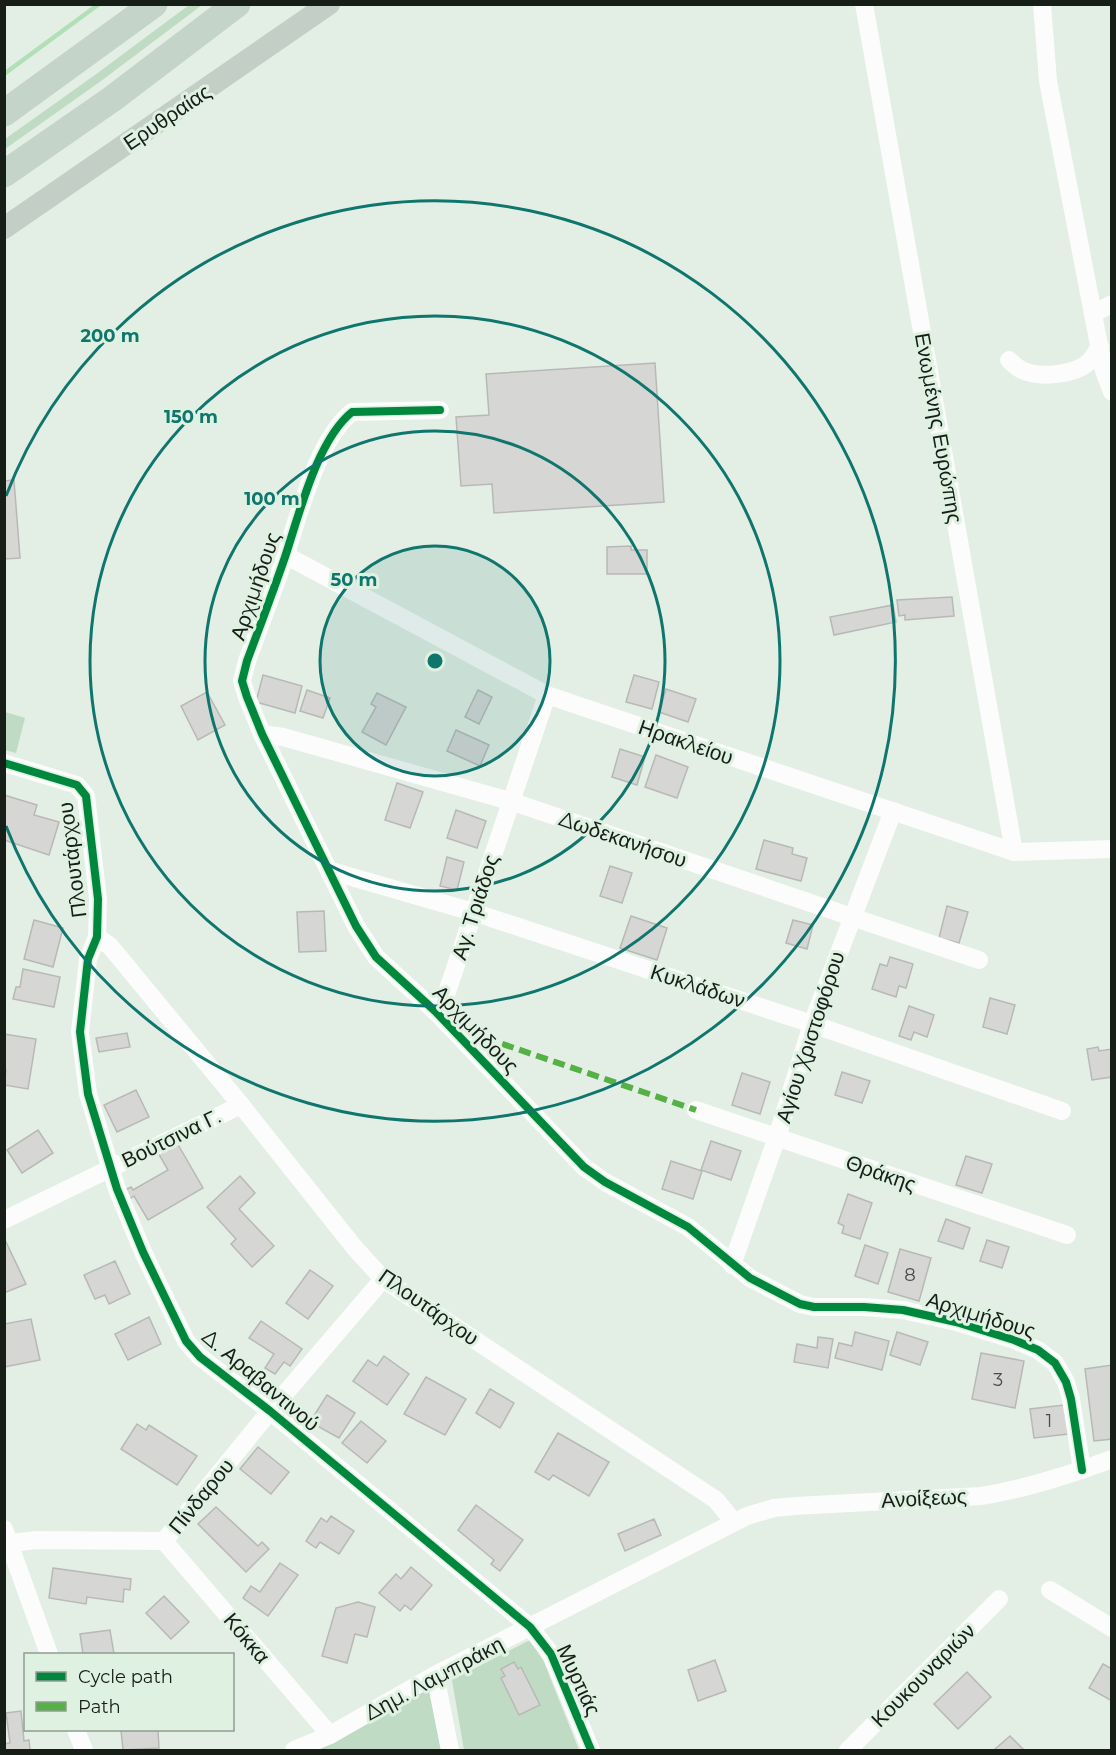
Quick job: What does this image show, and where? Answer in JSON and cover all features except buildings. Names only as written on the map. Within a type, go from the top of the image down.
[{"type":"highway","points":[[4,113],[154,4]]},
{"type":"highway","points":[[4,174],[112,99],[237,4]]},
{"type":"main road","name":"Ερυθραίας","points":[[4,228],[328,4]]},
{"type":"street","name":"Ενωμένης Ευρώπης","points":[[864,4],[1014,852]]},
{"type":"street","points":[[1042,4],[1048,81],[1104,371],[1112,392]]},
{"type":"street","points":[[1094,313],[1112,304]]},
{"type":"street","points":[[1009,360],[1028,372],[1061,372],[1087,363],[1100,346]]},
{"type":"street","name":"Αρχιμήδους","points":[[440,411],[352,412],[342,420],[334,431],[307,487],[242,681],[262,734],[356,926],[376,957],[435,1011],[594,1176],[688,1227],[750,1278],[800,1304],[814,1307],[903,1310],[966,1325],[1038,1350],[1055,1363],[1066,1382],[1071,1399],[1082,1470]]},
{"type":"street","name":"Ηρακλείου","points":[[285,555],[547,695],[1014,852],[1108,849]]},
{"type":"street","name":"Αγ. Τριάδος","points":[[435,1011],[445,998],[547,695]]},
{"type":"street","name":"Δωδεκανήσου","points":[[262,734],[282,736],[510,801],[979,960]]},
{"type":"street","name":"Πλουτάρχου","points":[[4,763],[77,785],[86,796],[98,899],[97,937],[110,946],[354,1247],[383,1279],[716,1500],[733,1521]]},
{"type":"street","name":"Αγίου Χριστοφόρου","points":[[732,1265],[777,1137],[812,1024],[851,916],[893,811]]},
{"type":"street","points":[[1108,849],[1112,832]]},
{"type":"street","name":"Κυκλάδων","points":[[331,871],[473,912],[812,1024],[1062,1111]]},
{"type":"street","name":"Δ. Αραβαντινού","points":[[97,937],[87,959],[80,1032],[88,1094],[110,1168],[143,1252],[191,1348],[530,1627]]},
{"type":"street","name":"Βούτσινα Γ.","points":[[4,1220],[241,1105]]},
{"type":"street","name":"Θράκης","points":[[696,1110],[1067,1235]]},
{"type":"street","name":"Πίνδαρου","points":[[6,1539],[164,1540],[383,1279]]},
{"type":"street","name":"Ανοίξεως","points":[[733,1521],[761,1511],[795,1506],[992,1494],[1027,1487],[1112,1459]]},
{"type":"street","name":"Δημ. Λαμπράκη","points":[[294,1750],[330,1735],[435,1675],[733,1521]]},
{"type":"street","points":[[6,1539],[50,1653]]},
{"type":"street","name":"Κόκκα","points":[[164,1540],[330,1735]]},
{"type":"street","points":[[1050,1590],[1112,1628]]},
{"type":"street","name":"Κουκουναριών","points":[[848,1750],[999,1599]]},
{"type":"street","name":"Μυρτιάς","points":[[530,1627],[551,1654],[591,1750]]},
{"type":"street","points":[[435,1675],[450,1750]]},
{"type":"street","points":[[76,1731],[84,1750]]},
{"type":"green space","points":[[189,5],[202,5],[5,149],[5,139]]},
{"type":"green space","points":[[5,712],[25,718],[16,753],[5,750]]},
{"type":"green space","points":[[530,1640],[544,1662],[579,1750],[464,1750],[452,1680]]},
{"type":"green space","points":[[429,1688],[441,1750],[321,1750],[322,1747]]},
{"type":"waterway","points":[[4,74],[99,4]]},
{"type":"marked path","points":[[469,1046],[485,1038],[696,1110]]},
{"type":"cycle path","points":[[440,410],[352,412],[340,425],[319,459],[311,479],[242,681],[262,734],[356,926],[376,957],[435,1011],[584,1167],[605,1182],[688,1227],[750,1278],[800,1304],[814,1307],[903,1310],[956,1322],[1038,1350],[1055,1363],[1066,1382],[1071,1399],[1082,1470]]},
{"type":"cycle path","points":[[4,763],[77,785],[86,796],[98,899],[97,937],[88,959],[80,1032],[88,1094],[117,1189],[143,1252],[186,1341],[200,1357],[270,1411],[530,1627],[551,1654],[591,1750]]}]
